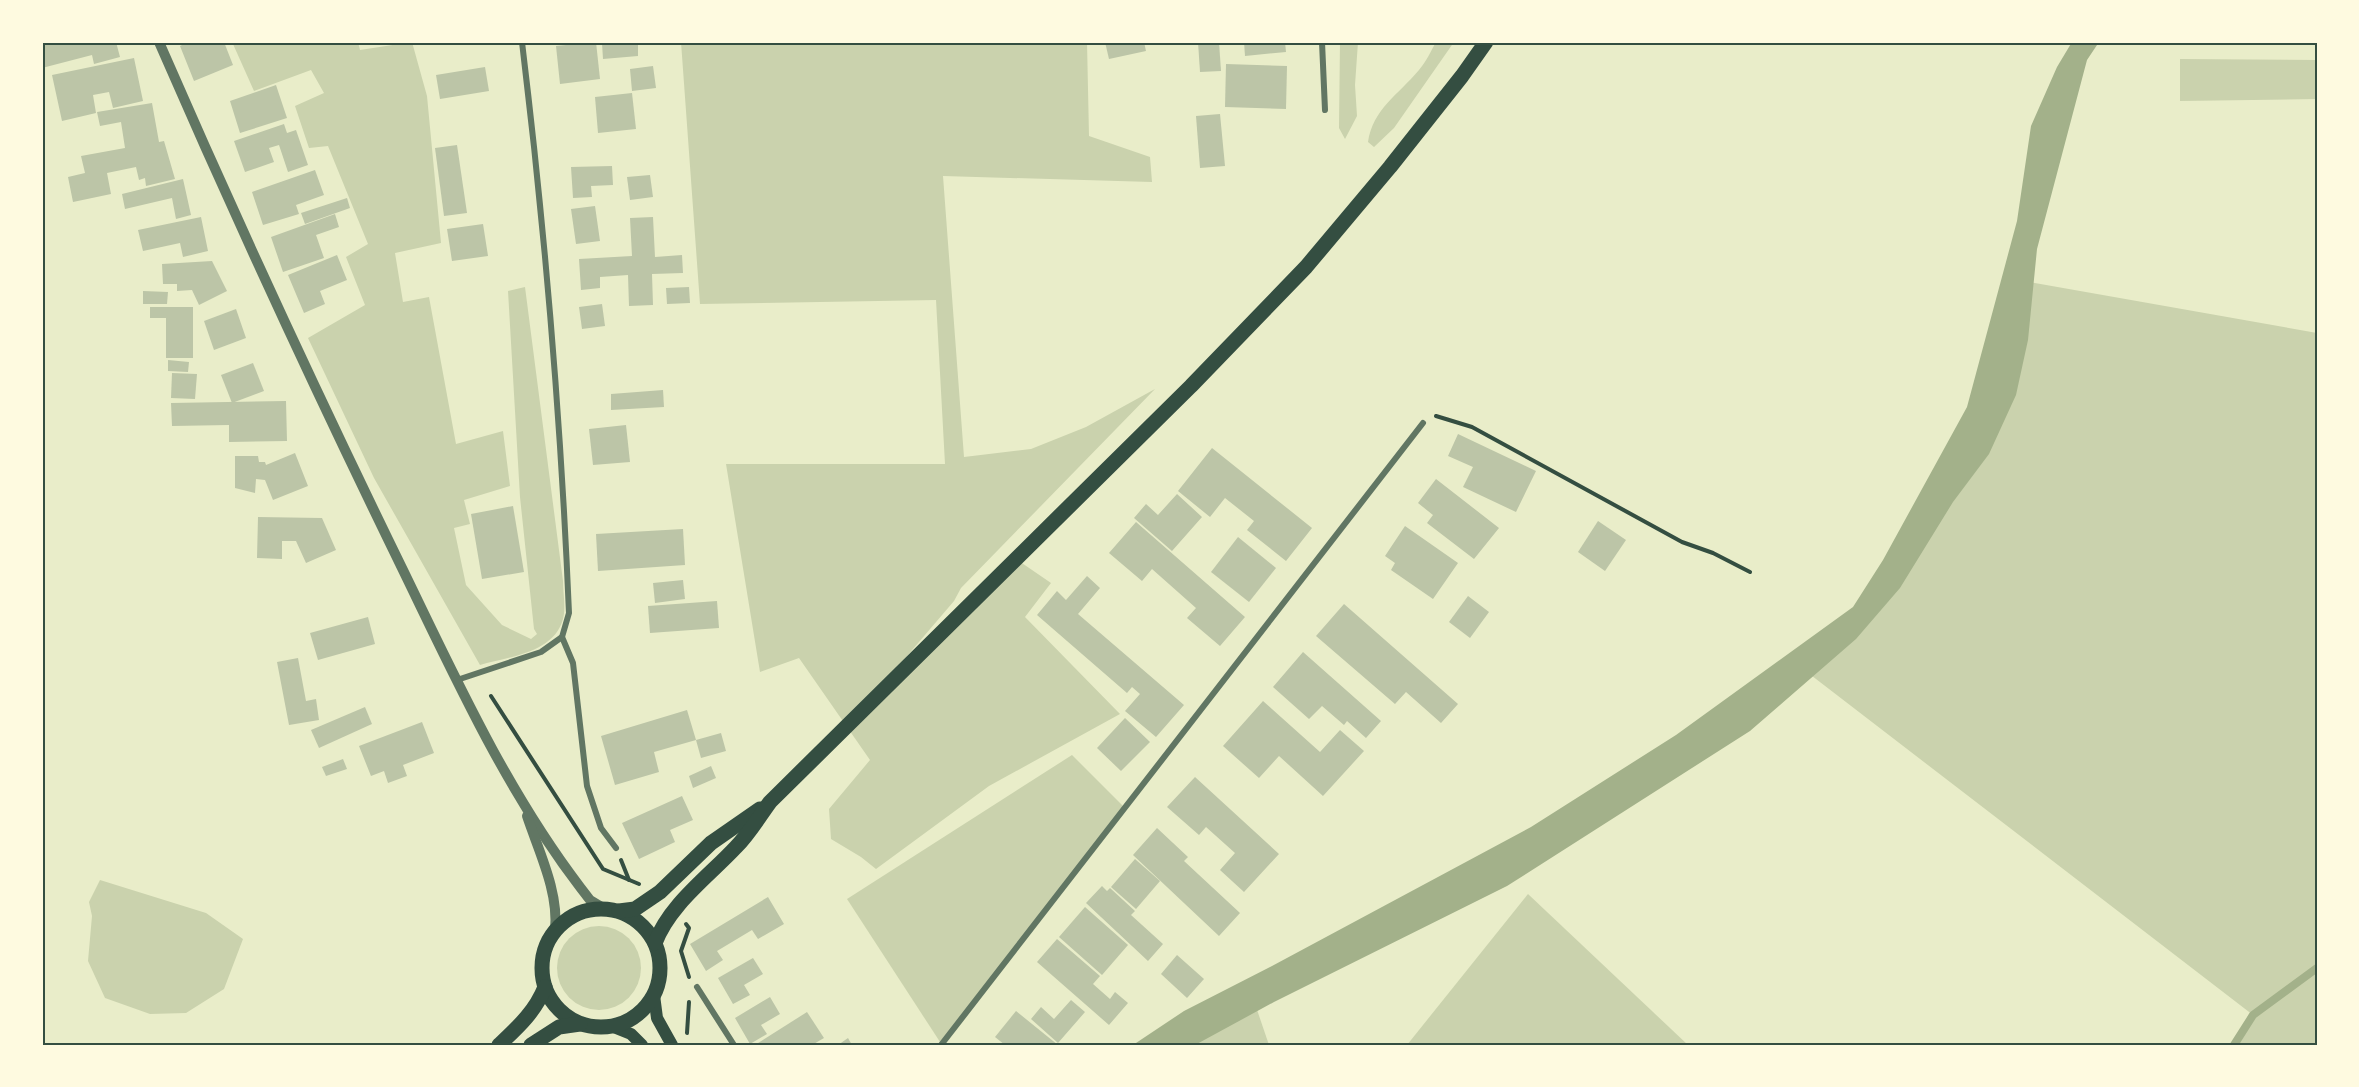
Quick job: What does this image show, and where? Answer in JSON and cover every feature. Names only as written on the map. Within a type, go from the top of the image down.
[{"type":"main road","points":[[655,943],[660,930],[675,908],[738,845],[770,802],[1191,386],[1306,267],[1390,167],[1486,42]]},
{"type":"main road","points":[[611,910],[633,918],[655,943],[660,960],[659,978],[654,995],[643,1010],[628,1020],[611,1026],[595,1027],[564,1015],[552,1003],[545,987],[542,968],[545,948],[555,930],[569,918],[587,910],[635,909],[660,892],[711,843],[770,802]]},
{"type":"main road","points":[[499,1045],[538,1003],[545,987]]},
{"type":"main road","points":[[654,995],[657,1018],[672,1045]]},
{"type":"main road","points":[[531,1045],[559,1027],[580,1023]]},
{"type":"main road","points":[[611,1026],[631,1034],[642,1045]]},
{"type":"street","points":[[159,42],[243,233],[457,680],[522,801],[590,900],[611,910]]},
{"type":"street","points":[[457,680],[541,652],[562,637],[569,613],[556,394],[537,165],[522,42]]},
{"type":"street","points":[[1322,42],[1325,110]]},
{"type":"street","points":[[941,1045],[1423,423]]},
{"type":"street","points":[[562,637],[573,663],[587,786],[601,828],[616,848]]},
{"type":"street","points":[[522,801],[557,915],[555,930]]},
{"type":"street","points":[[697,987],[734,1045]]},
{"type":"path","points":[[1423,423],[1435,416],[1472,428],[1682,542],[1713,553],[1750,572]]},
{"type":"path","points":[[491,696],[603,869],[660,892]]},
{"type":"path","points":[[616,848],[630,881]]},
{"type":"path","points":[[675,908],[689,928],[681,951],[691,981]]},
{"type":"path","points":[[686,1037],[690,992]]},
{"type":"shaded area","points":[[235,42],[358,42],[360,50],[412,42],[427,96],[441,243],[395,253],[403,302],[429,297],[456,444],[503,431],[510,486],[464,500],[470,524],[454,528],[466,585],[502,625],[531,639],[537,634],[534,629],[520,497],[508,291],[525,287],[564,600],[563,619],[558,630],[550,639],[529,652],[480,665],[374,478],[308,338],[365,305],[346,257],[368,244],[328,146],[309,148],[295,106],[324,93],[311,70],[254,91],[233,44]]},
{"type":"shaded area","points":[[681,42],[1087,42],[1089,136],[1150,157],[1152,182],[943,176],[964,457],[1031,449],[1086,427],[1155,389],[961,588],[954,601],[854,718],[1016,559],[1051,583],[1025,617],[1120,714],[989,786],[876,869],[831,839],[829,809],[870,760],[799,658],[760,672],[726,464],[945,464],[936,300],[700,304]]},
{"type":"shaded area","points":[[1340,42],[1358,42],[1355,85],[1357,116],[1345,139],[1339,128]]},
{"type":"shaded area","points":[[1436,42],[1454,42],[1394,128],[1374,147],[1368,142],[1375,120],[1422,67]]},
{"type":"shaded area","points":[[2072,42],[2099,42],[2087,60],[2037,249],[2028,340],[2016,395],[1989,454],[1953,502],[1900,588],[1856,639],[1750,731],[1507,886],[1274,1002],[1195,1045],[1133,1045],[1184,1011],[1531,827],[1676,735],[1853,607],[1883,560],[1967,407],[2017,221],[2031,126],[2057,67]]},
{"type":"shaded area","points":[[2180,59],[2317,60],[2317,99],[2180,101]]},
{"type":"shaded area","points":[[2012,279],[2317,333],[2317,1045],[2234,1045],[2253,1015],[1803,669],[1836,644],[1984,394]]},
{"type":"shaded area","points":[[1072,755],[1124,807],[942,1045],[847,899]]},
{"type":"shaded area","points":[[100,880],[206,913],[243,939],[224,989],[186,1013],[150,1014],[105,998],[88,961],[92,916],[89,902]]},
{"type":"shaded area","points":[[1528,894],[1688,1045],[1407,1045]]},
{"type":"shaded area","points":[[599,926],[622,933],[634,945],[641,968],[634,991],[622,1003],[599,1010],[576,1003],[564,991],[557,968],[564,945],[576,933]]},
{"type":"shaded area","points":[[1253,998],[1269,1045],[1157,1045]]},
{"type":"building","points":[[116,42],[120,57],[94,64],[92,55],[42,68],[42,44]]},
{"type":"building","points":[[188,42],[224,42],[233,65],[194,81],[180,46]]},
{"type":"building","points":[[596,42],[600,79],[560,84],[556,46]]},
{"type":"building","points":[[638,42],[638,56],[603,59],[602,43]]},
{"type":"building","points":[[1105,42],[1144,42],[1146,51],[1109,59]]},
{"type":"building","points":[[1198,42],[1219,42],[1221,71],[1200,72]]},
{"type":"building","points":[[1244,42],[1285,42],[1286,52],[1245,56]]},
{"type":"building","points":[[134,58],[143,101],[113,108],[109,92],[93,95],[96,113],[62,121],[52,75]]},
{"type":"building","points":[[1226,64],[1287,66],[1286,109],[1225,107]]},
{"type":"building","points":[[653,66],[656,88],[632,91],[630,69]]},
{"type":"building","points":[[485,67],[489,91],[440,99],[436,75]]},
{"type":"building","points":[[276,85],[287,118],[240,133],[230,101]]},
{"type":"building","points":[[632,93],[636,129],[598,133],[595,97]]},
{"type":"building","points":[[152,103],[159,142],[164,141],[175,179],[146,186],[145,178],[139,180],[136,167],[107,173],[111,194],[73,202],[68,177],[85,173],[81,156],[125,148],[121,122],[100,126],[97,112]]},
{"type":"building","points":[[1220,114],[1225,166],[1200,168],[1196,116]]},
{"type":"building","points":[[284,124],[287,133],[296,130],[308,165],[288,172],[279,145],[269,148],[274,162],[245,172],[234,141]]},
{"type":"building","points":[[457,145],[467,213],[444,216],[435,148]]},
{"type":"building","points":[[612,166],[613,185],[591,186],[592,197],[573,198],[571,167]]},
{"type":"building","points":[[315,170],[324,195],[296,205],[299,214],[263,225],[252,192]]},
{"type":"building","points":[[650,175],[653,197],[630,200],[627,177]]},
{"type":"building","points":[[183,179],[191,215],[176,219],[172,198],[125,209],[122,194]]},
{"type":"building","points":[[347,198],[350,208],[305,224],[301,213]]},
{"type":"building","points":[[595,206],[600,241],[576,244],[571,209]]},
{"type":"building","points":[[335,214],[339,227],[316,235],[324,258],[283,272],[271,237]]},
{"type":"building","points":[[201,217],[208,251],[183,257],[180,243],[143,251],[138,230]]},
{"type":"building","points":[[653,217],[655,257],[682,255],[683,273],[652,274],[653,305],[629,306],[628,275],[600,277],[600,288],[581,290],[579,259],[632,256],[630,218]]},
{"type":"building","points":[[483,224],[488,256],[452,261],[447,229]]},
{"type":"building","points":[[337,255],[347,280],[320,291],[325,304],[304,313],[288,275]]},
{"type":"building","points":[[212,261],[227,291],[199,305],[192,290],[177,291],[177,284],[163,284],[162,264]]},
{"type":"building","points":[[689,287],[690,303],[667,304],[666,288]]},
{"type":"building","points":[[143,291],[168,292],[167,304],[143,304]]},
{"type":"building","points":[[602,304],[605,326],[582,329],[579,307]]},
{"type":"building","points":[[150,307],[193,307],[193,358],[166,358],[166,318],[150,318]]},
{"type":"building","points":[[236,309],[246,338],[214,350],[204,321]]},
{"type":"building","points":[[168,360],[189,362],[188,372],[168,371]]},
{"type":"building","points":[[253,363],[264,391],[232,403],[221,375]]},
{"type":"building","points":[[172,373],[197,374],[195,399],[171,398]]},
{"type":"building","points":[[663,390],[664,407],[611,410],[611,394]]},
{"type":"building","points":[[286,401],[287,441],[229,442],[229,425],[172,426],[171,403]]},
{"type":"building","points":[[626,425],[630,462],[593,465],[589,429]]},
{"type":"building","points":[[1458,434],[1536,471],[1516,512],[1463,487],[1473,467],[1448,456]]},
{"type":"building","points":[[1212,448],[1312,528],[1286,561],[1247,530],[1254,521],[1225,498],[1210,517],[1178,491]]},
{"type":"building","points":[[295,453],[308,486],[273,500],[265,480],[256,479],[255,493],[235,488],[235,456],[258,456],[259,462],[265,462],[266,465]]},
{"type":"building","points":[[1436,479],[1499,528],[1474,559],[1427,523],[1433,515],[1418,503]]},
{"type":"building","points":[[1177,494],[1202,517],[1172,551],[1134,518],[1146,504],[1158,515]]},
{"type":"building","points":[[513,506],[524,572],[482,579],[471,514]]},
{"type":"building","points":[[258,517],[322,518],[336,550],[306,563],[296,541],[282,541],[282,559],[257,558]]},
{"type":"building","points":[[1598,521],[1626,540],[1605,571],[1578,552]]},
{"type":"building","points":[[1136,522],[1245,617],[1220,646],[1187,618],[1196,608],[1152,569],[1142,581],[1109,553]]},
{"type":"building","points":[[1405,526],[1458,563],[1433,599],[1391,570],[1395,563],[1385,556]]},
{"type":"building","points":[[683,529],[685,565],[598,571],[596,534]]},
{"type":"building","points":[[1238,537],[1276,568],[1249,602],[1211,572]]},
{"type":"building","points":[[1087,576],[1100,588],[1078,614],[1184,705],[1156,737],[1125,711],[1140,694],[1132,687],[1127,693],[1037,615],[1057,591],[1066,600]]},
{"type":"building","points":[[683,580],[685,599],[655,603],[653,583]]},
{"type":"building","points":[[1468,596],[1489,612],[1470,638],[1449,622]]},
{"type":"building","points":[[717,601],[719,628],[650,633],[648,606]]},
{"type":"building","points":[[1344,604],[1458,704],[1441,723],[1406,692],[1395,704],[1316,636]]},
{"type":"building","points":[[368,617],[375,644],[318,660],[310,633]]},
{"type":"building","points":[[1303,652],[1381,721],[1366,738],[1347,721],[1344,725],[1322,706],[1309,719],[1273,687]]},
{"type":"building","points":[[298,658],[306,701],[316,699],[319,720],[289,725],[277,662]]},
{"type":"building","points":[[1263,701],[1320,752],[1340,730],[1364,751],[1323,796],[1279,756],[1259,778],[1223,746]]},
{"type":"building","points":[[365,707],[372,724],[319,748],[311,730]]},
{"type":"building","points":[[687,710],[696,740],[654,752],[659,772],[615,785],[601,736]]},
{"type":"building","points":[[1125,718],[1150,742],[1121,771],[1097,748]]},
{"type":"building","points":[[422,722],[434,753],[403,765],[407,776],[388,783],[384,771],[371,776],[359,746]]},
{"type":"building","points":[[721,733],[726,751],[701,758],[696,740]]},
{"type":"building","points":[[343,759],[347,769],[326,776],[322,767]]},
{"type":"building","points":[[711,766],[716,778],[693,788],[689,776]]},
{"type":"building","points":[[1195,777],[1279,854],[1244,892],[1220,870],[1235,853],[1206,827],[1199,835],[1167,807]]},
{"type":"building","points":[[682,796],[693,820],[670,830],[675,842],[639,859],[622,823]]},
{"type":"building","points":[[1157,828],[1188,857],[1184,861],[1240,913],[1219,936],[1133,855]]},
{"type":"building","points":[[1135,859],[1160,881],[1136,909],[1111,887]]},
{"type":"building","points":[[1102,886],[1107,891],[1110,888],[1135,911],[1131,915],[1163,944],[1148,961],[1086,903]]},
{"type":"building","points":[[768,897],[784,924],[758,939],[752,930],[717,951],[723,960],[706,971],[690,944]]},
{"type":"building","points":[[1085,907],[1128,945],[1102,975],[1059,937]]},
{"type":"building","points":[[1057,939],[1100,976],[1093,984],[1110,999],[1115,992],[1128,1003],[1109,1025],[1037,962]]},
{"type":"building","points":[[1177,955],[1204,979],[1187,998],[1161,974]]},
{"type":"building","points":[[753,958],[763,974],[744,985],[750,995],[733,1004],[718,978]]},
{"type":"building","points":[[770,997],[780,1014],[761,1025],[767,1034],[750,1044],[735,1018]]},
{"type":"building","points":[[1071,1000],[1085,1012],[1058,1043],[1031,1019],[1041,1007],[1054,1019]]},
{"type":"building","points":[[1016,1011],[1058,1045],[1005,1045],[995,1037]]},
{"type":"building","points":[[807,1012],[824,1038],[812,1045],[755,1045]]},
{"type":"building","points":[[848,1038],[852,1045],[838,1045]]},
{"type":"waterway","points":[[2234,1045],[2253,1015],[2317,968]]}]
